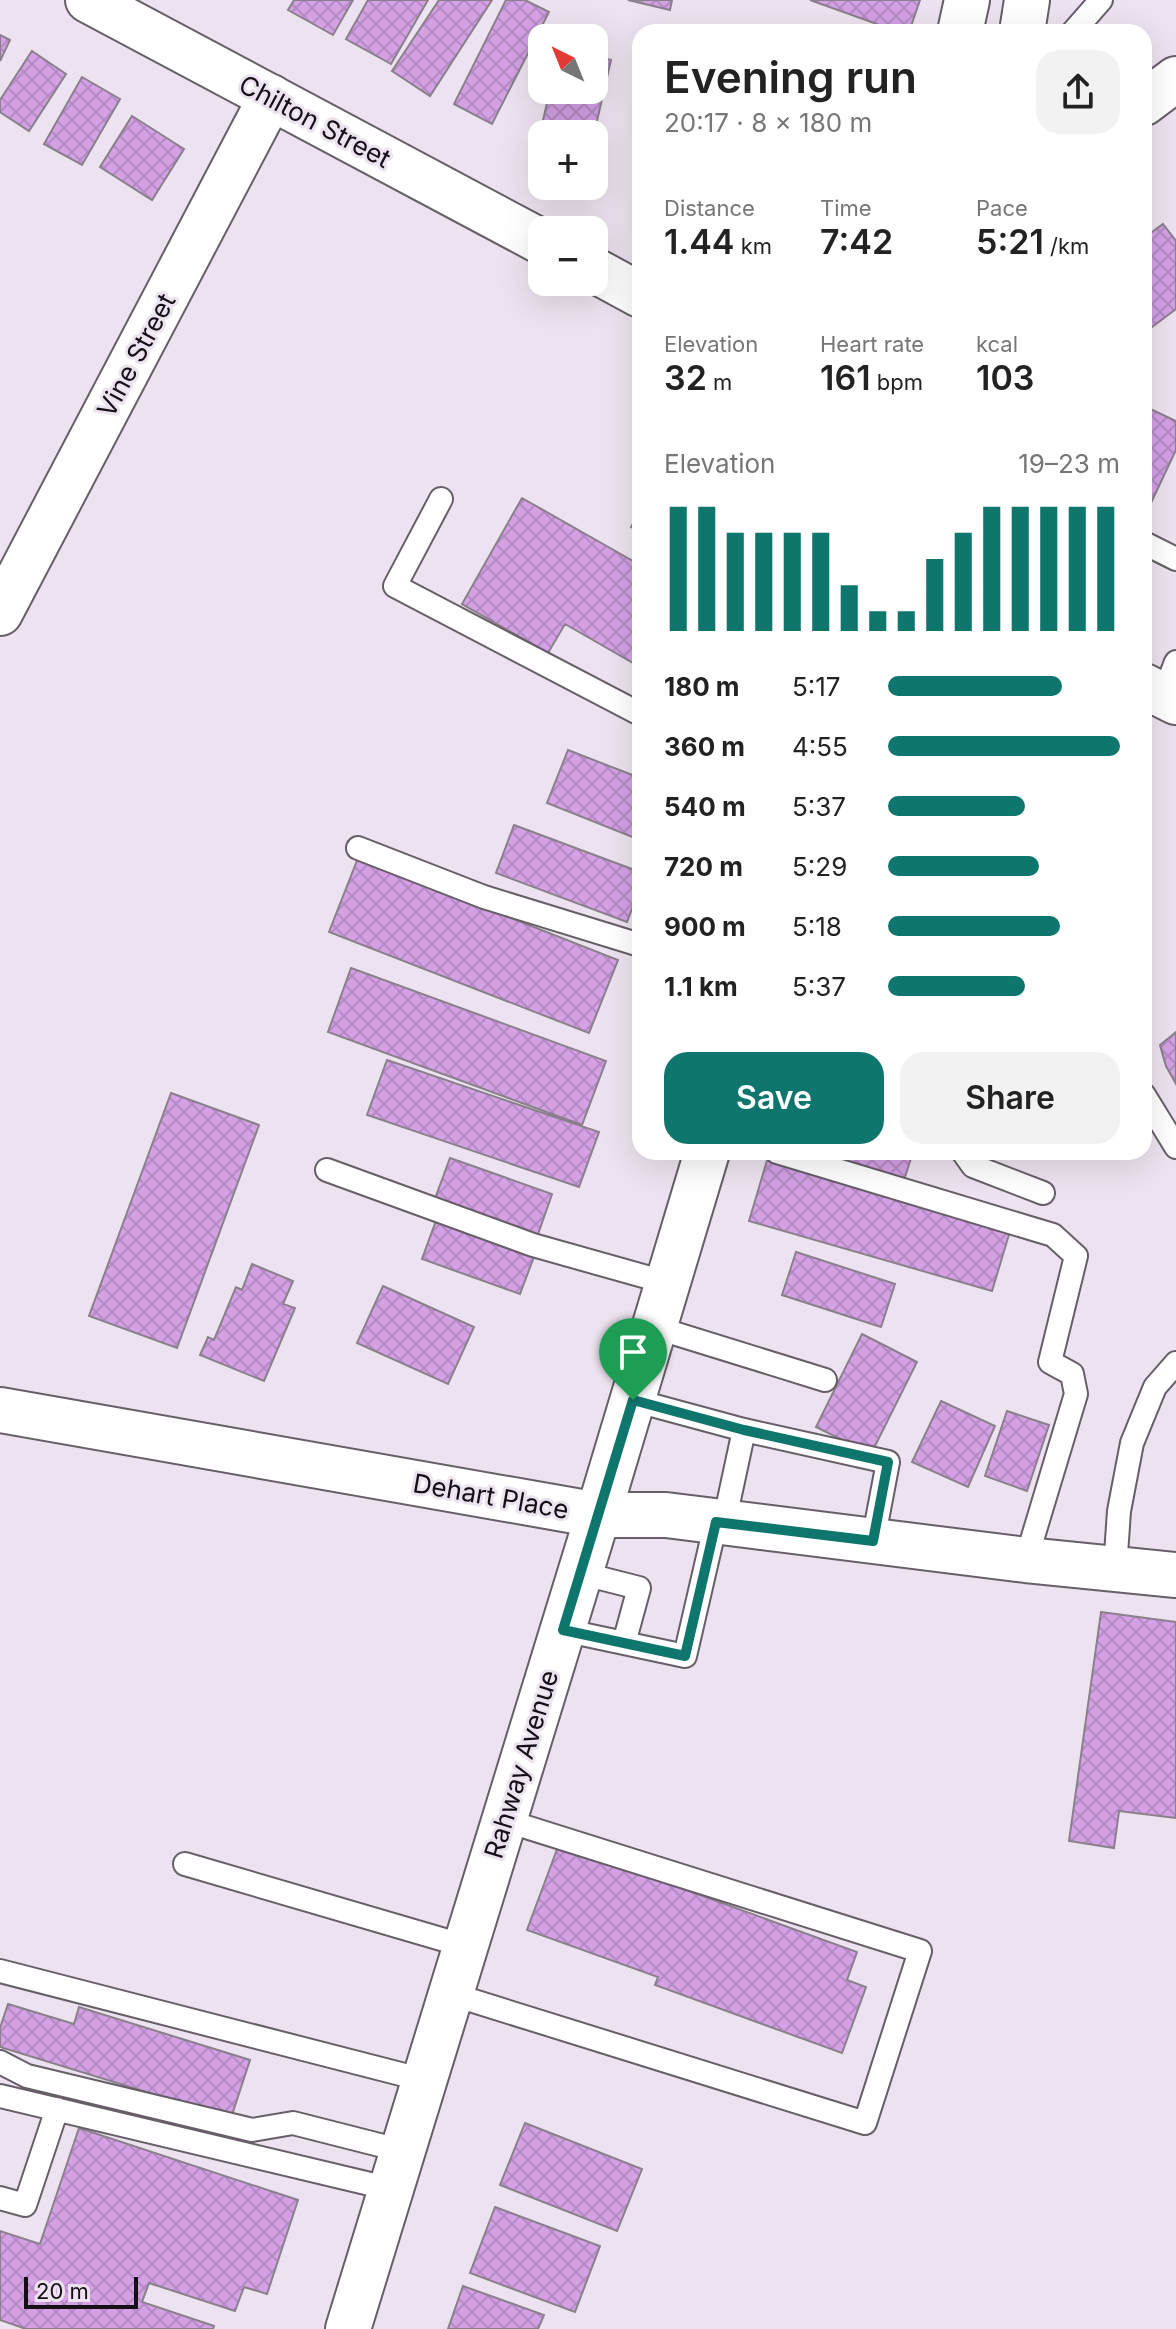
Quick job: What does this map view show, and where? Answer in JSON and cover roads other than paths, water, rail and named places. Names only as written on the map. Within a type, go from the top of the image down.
[{"type":"main road","name":"Chilton Street","points":[[88,0],[528,235]]},
{"type":"main road","points":[[962,24],[967,0]]},
{"type":"main road","points":[[972,24],[974,0]]},
{"type":"main road","points":[[1023,24],[1027,0]]},
{"type":"main road","points":[[1152,97],[1176,79]]},
{"type":"main road","name":"Vine Street","points":[[0,613],[271,97]]},
{"type":"main road","points":[[608,278],[632,291]]},
{"type":"main road","name":"Rahway Avenue","points":[[348,2329],[705,1160]]},
{"type":"main road","name":"Dehart Place","points":[[0,1410],[598,1515],[666,1515],[1026,1560],[1176,1575]]},
{"type":"lane","points":[[1080,24],[1101,0]]},
{"type":"lane","points":[[441,499],[395,586],[632,710]]},
{"type":"lane","points":[[1152,547],[1176,559]]},
{"type":"lane","points":[[358,848],[484,897],[632,943]]},
{"type":"lane","points":[[1152,1108],[1176,1147]]},
{"type":"lane","points":[[804,1160],[1053,1235],[1076,1256],[1050,1362],[1072,1374],[1076,1394],[1026,1560]]},
{"type":"lane","points":[[969,1160],[973,1166],[1043,1193]]},
{"type":"lane","points":[[327,1170],[533,1245],[668,1283]]},
{"type":"lane","points":[[654,1327],[825,1380]]},
{"type":"lane","points":[[1115,1569],[1119,1511],[1132,1443],[1155,1387],[1176,1363]]},
{"type":"lane","points":[[633,1400],[744,1430],[888,1462],[873,1541]]},
{"type":"lane","points":[[563,1630],[685,1656],[744,1430]]},
{"type":"lane","points":[[580,1573],[639,1588],[624,1643]]},
{"type":"lane","points":[[451,1994],[865,2123],[920,1951],[504,1820]]},
{"type":"lane","points":[[185,1864],[465,1946]]},
{"type":"lane","points":[[0,1971],[424,2080]]},
{"type":"lane","points":[[0,2062],[27,2076],[252,2130],[293,2123],[397,2170]]},
{"type":"lane","points":[[0,2096],[397,2170]]},
{"type":"lane","points":[[0,2198],[25,2205],[57,2109]]}]
